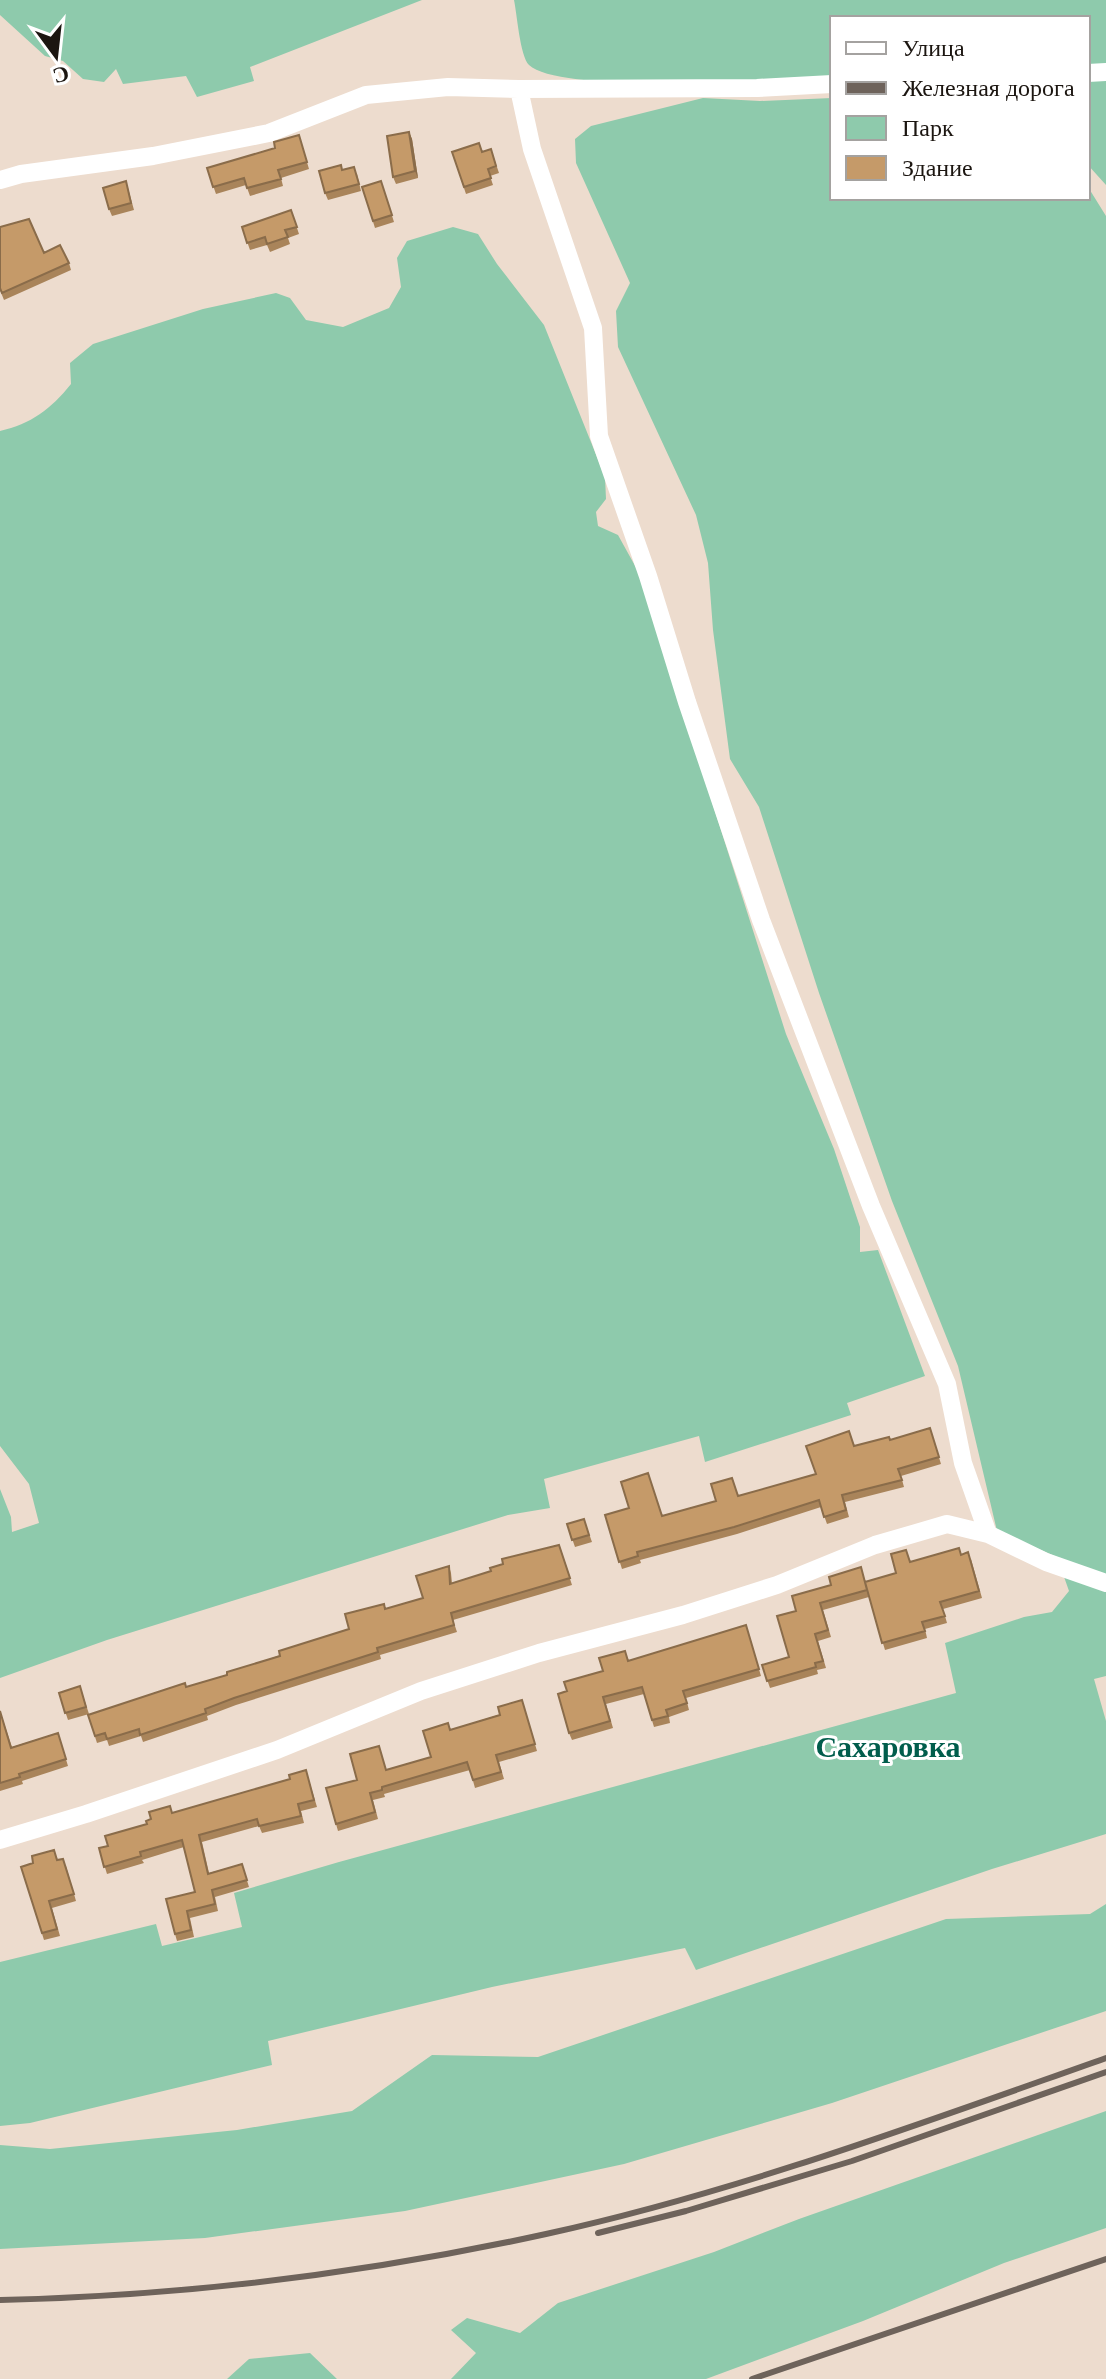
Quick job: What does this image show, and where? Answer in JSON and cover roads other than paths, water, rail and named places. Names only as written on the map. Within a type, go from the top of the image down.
[{"type":"street","points":[[0,180],[21,174],[153,156],[269,133],[366,95],[448,87],[757,88],[830,84]]},
{"type":"street","points":[[519,89],[532,149],[593,328],[599,436],[761,920],[871,1206],[947,1384],[963,1463],[988,1534]]},
{"type":"street","points":[[0,1840],[277,1750],[421,1691],[539,1653],[683,1615],[777,1585],[875,1545],[947,1524],[988,1534],[1046,1562],[1106,1583]]},
{"type":"railway","points":[[0,2300],[69,2298],[275,2280],[411,2260],[546,2234],[759,2177],[1106,2058]]},
{"type":"railway","points":[[598,2233],[686,2211],[852,2161],[1106,2072]]},
{"type":"railway","points":[[752,2379],[1106,2259]]},
{"type":"district","name":"Сахаровка","points":[[888,1747]]}]
